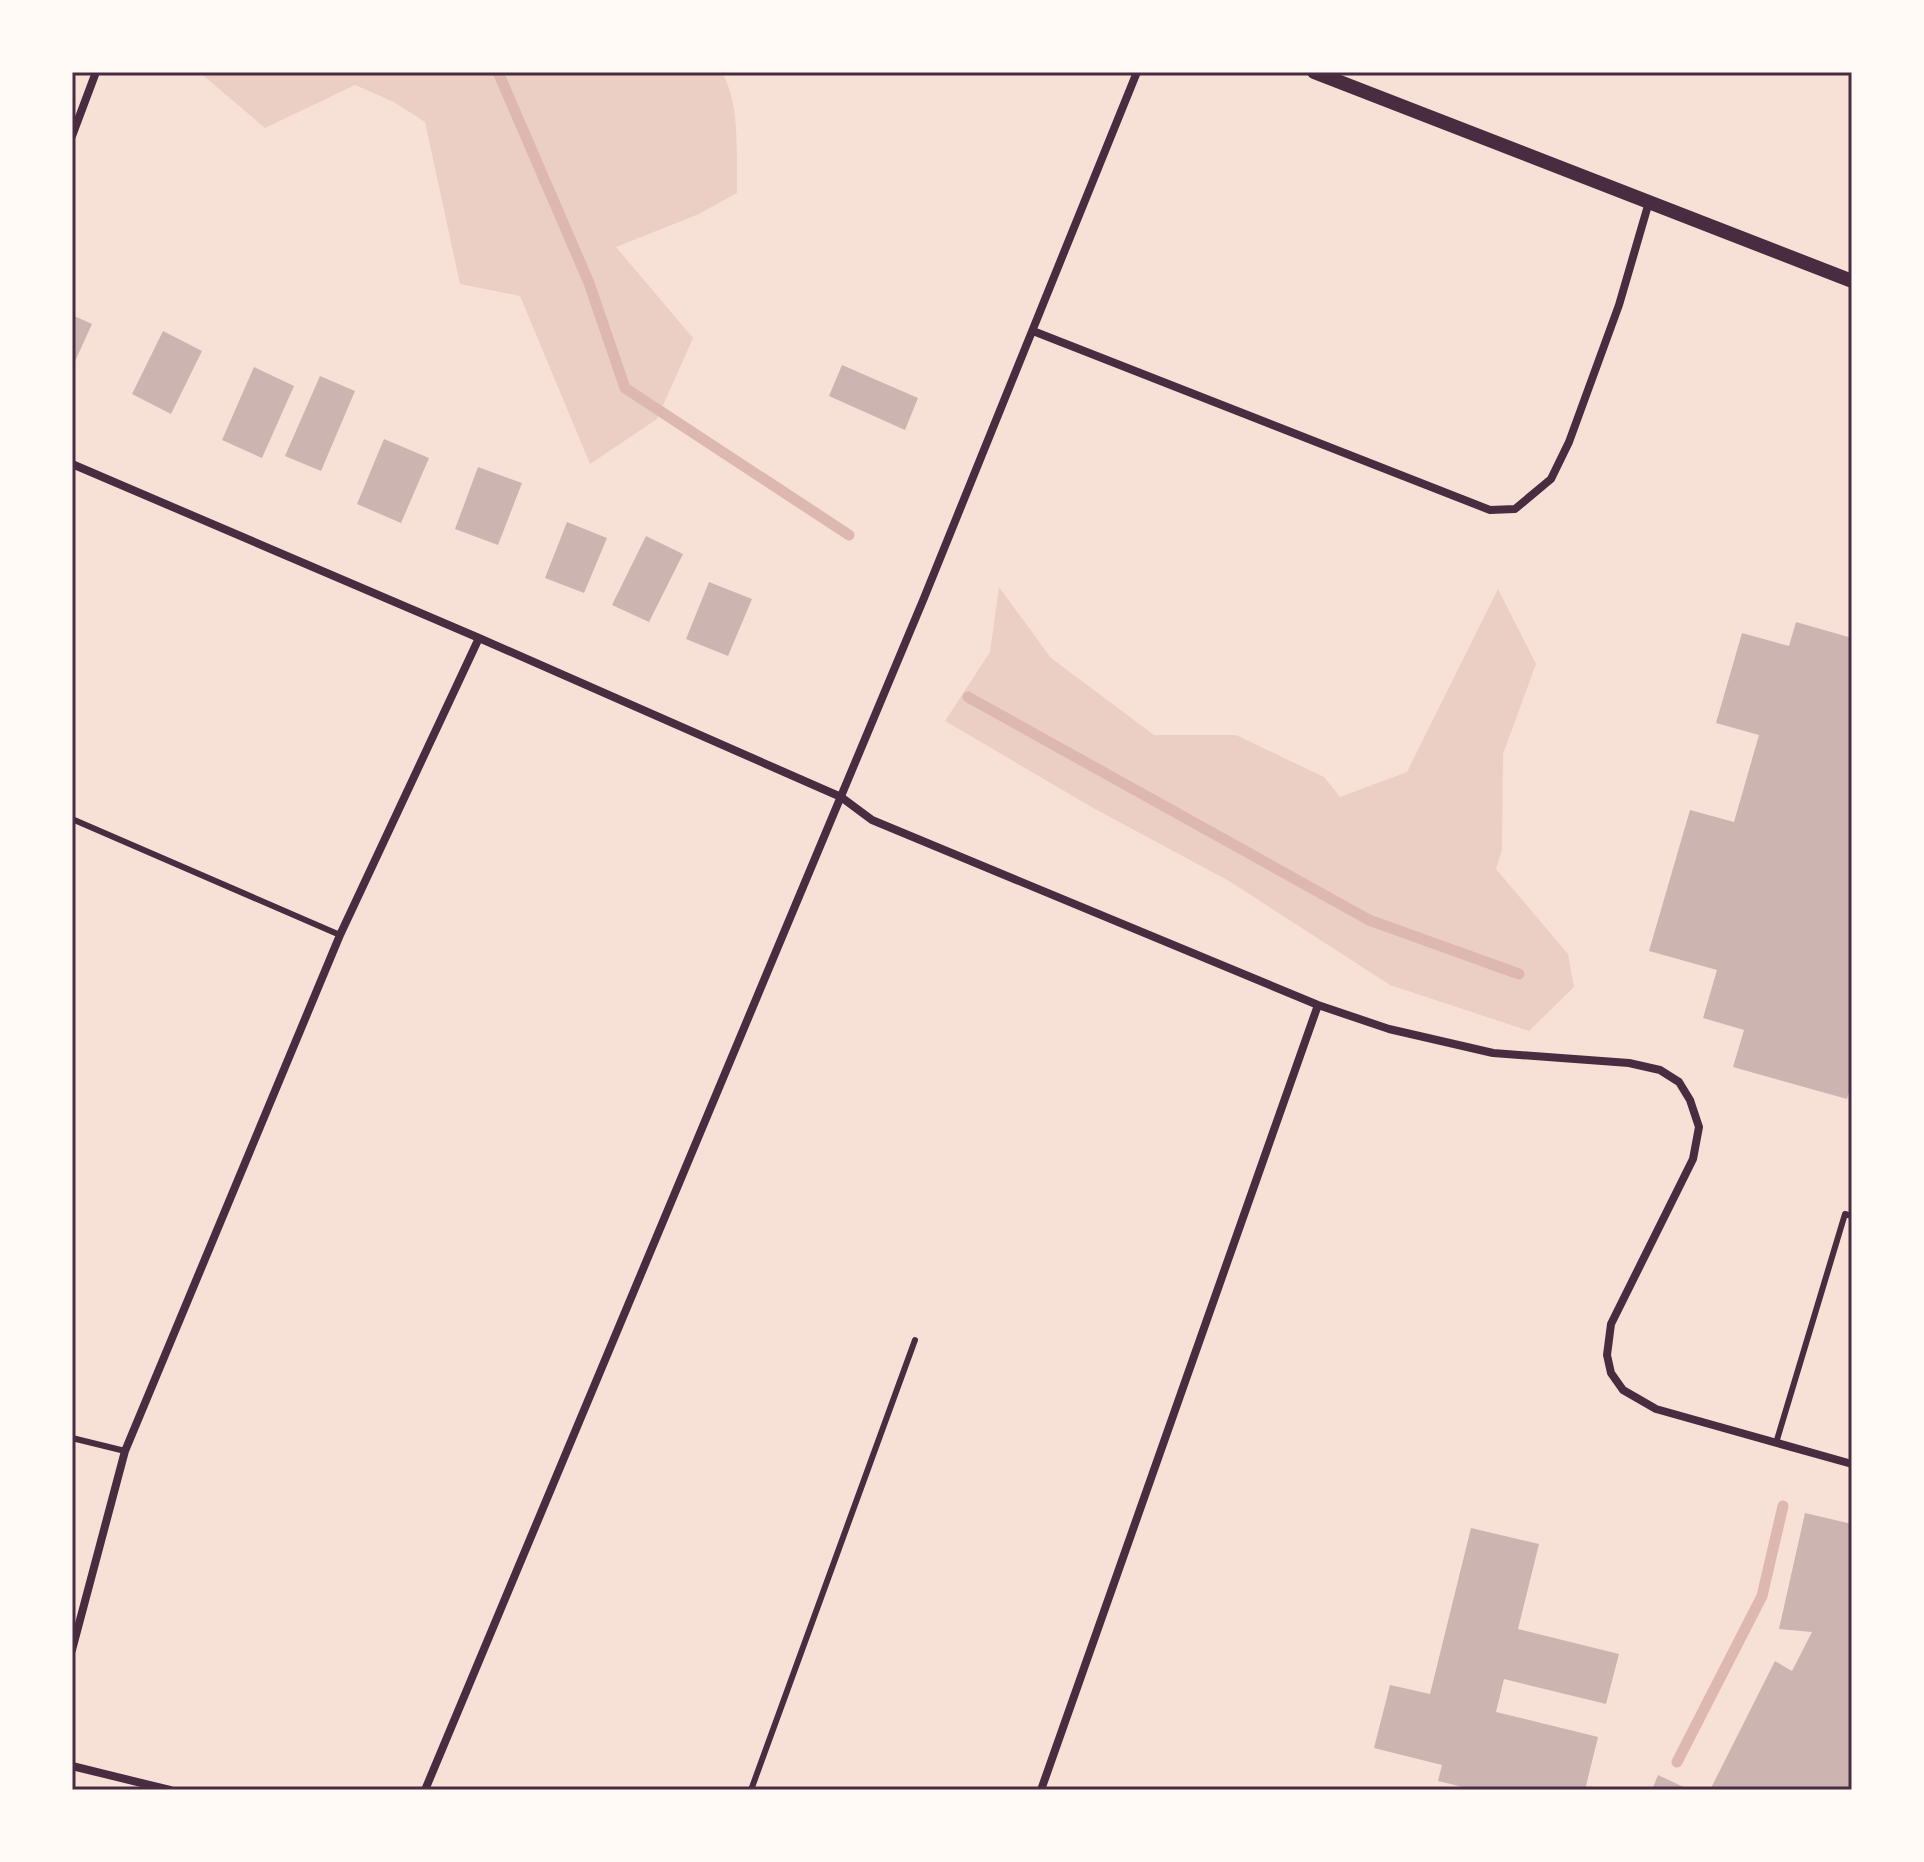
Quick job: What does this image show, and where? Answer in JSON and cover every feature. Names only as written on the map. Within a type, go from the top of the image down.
[{"type":"street","points":[[72,136],[96,72]]},
{"type":"street","points":[[425,1790],[841,797],[1137,72]]},
{"type":"street","points":[[1314,72],[1852,281]]},
{"type":"street","points":[[1033,331],[1490,510],[1515,509],[1551,479],[1569,442],[1619,305],[1649,202]]},
{"type":"street","points":[[72,464],[841,797],[872,820],[1318,1005],[1389,1029],[1493,1053],[1629,1063],[1660,1070],[1679,1082],[1690,1100],[1699,1127],[1693,1159],[1611,1324],[1607,1355],[1611,1373],[1623,1390],[1656,1409],[1852,1464]]},
{"type":"street","points":[[72,1650],[125,1451],[340,935],[479,638]]},
{"type":"street","points":[[1041,1790],[1318,1005]]},
{"type":"street","points":[[72,1766],[170,1790]]},
{"type":"lane","points":[[72,819],[340,935]]},
{"type":"lane","points":[[1776,1443],[1845,1214],[1852,1216]]},
{"type":"lane","points":[[751,1790],[915,1340]]},
{"type":"lane","points":[[72,1438],[125,1451]]},
{"type":"shaded area","points":[[199,72],[722,72],[735,115],[737,193],[699,214],[616,247],[693,338],[657,419],[590,464],[520,296],[460,284],[425,122],[394,102],[355,85],[265,128]]},
{"type":"shaded area","points":[[999,587],[1051,658],[1154,735],[1236,735],[1324,777],[1340,797],[1407,772],[1498,589],[1536,664],[1503,754],[1502,850],[1496,869],[1568,954],[1574,987],[1529,1031],[1390,985],[1229,881],[1095,809],[945,721],[990,652]]},
{"type":"building","points":[[72,315],[92,324],[72,368]]},
{"type":"building","points":[[163,331],[202,351],[171,414],[132,394]]},
{"type":"building","points":[[842,365],[918,398],[905,430],[829,396]]},
{"type":"building","points":[[254,367],[294,386],[262,458],[222,440]]},
{"type":"building","points":[[320,376],[355,391],[321,471],[285,456]]},
{"type":"building","points":[[384,439],[429,458],[401,523],[357,504]]},
{"type":"building","points":[[478,467],[522,483],[498,545],[455,529]]},
{"type":"building","points":[[567,522],[607,538],[584,593],[545,578]]},
{"type":"building","points":[[646,536],[683,554],[649,622],[612,605]]},
{"type":"building","points":[[709,582],[752,599],[728,656],[686,639]]},
{"type":"building","points":[[1796,622],[1852,638],[1852,1082],[1847,1099],[1733,1067],[1744,1030],[1703,1018],[1717,970],[1649,951],[1690,810],[1734,822],[1759,735],[1716,723],[1742,633],[1789,646]]},
{"type":"building","points":[[1805,1513],[1852,1524],[1852,1790],[1710,1790],[1775,1661],[1792,1671],[1812,1632],[1779,1629]]},
{"type":"building","points":[[1471,1528],[1539,1544],[1518,1629],[1619,1654],[1606,1704],[1504,1679],[1496,1712],[1598,1737],[1585,1790],[1476,1790],[1438,1781],[1442,1765],[1374,1748],[1390,1685],[1430,1694]]},
{"type":"building","points":[[1658,1775],[1690,1790],[1652,1790]]},
{"type":"waterway","points":[[498,72],[589,283],[625,388],[849,535]]},
{"type":"waterway","points":[[968,697],[1369,920],[1519,974]]},
{"type":"waterway","points":[[1677,1762],[1762,1596],[1783,1506]]}]
